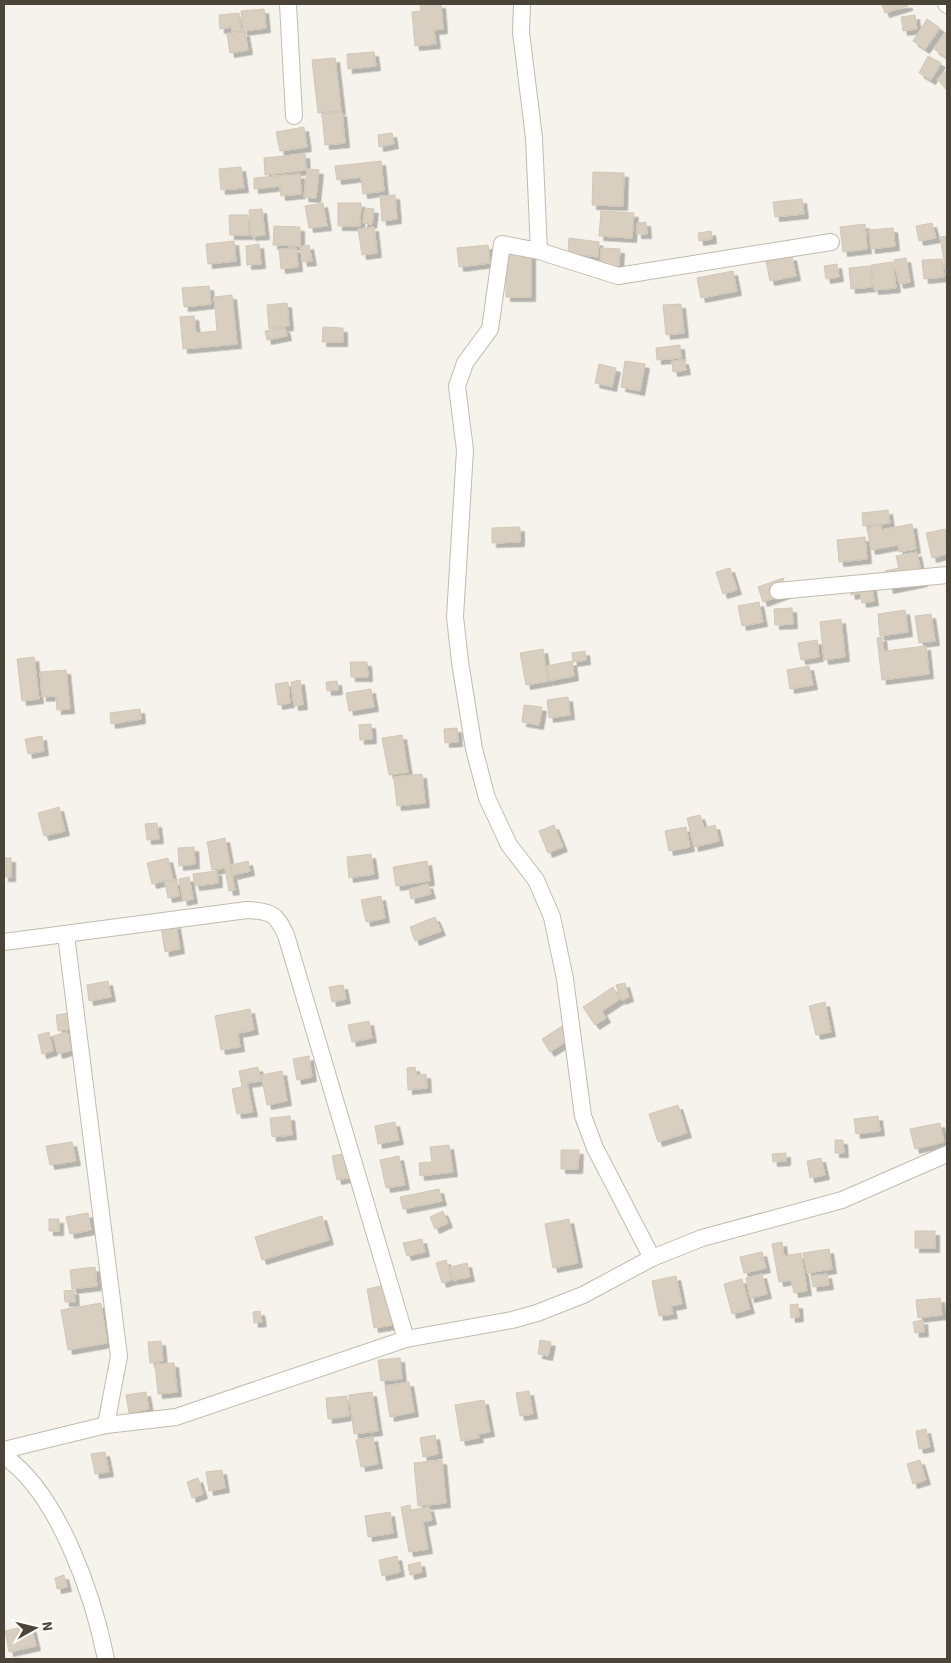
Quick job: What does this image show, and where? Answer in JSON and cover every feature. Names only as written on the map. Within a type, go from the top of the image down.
[{"type":"street","points":[[288,4],[294,116]]},
{"type":"street","points":[[522,4],[521,32],[534,138],[539,251]]},
{"type":"street","points":[[652,1258],[595,1148],[583,1116],[565,979],[552,917],[536,880],[509,845],[487,798],[474,749],[460,662],[456,617],[465,450],[457,386],[464,363],[490,329],[502,244],[539,251],[618,276],[830,242]]},
{"type":"street","points":[[778,591],[947,575]]},
{"type":"street","points":[[4,942],[247,910],[264,910],[277,917],[286,935],[406,1339]]},
{"type":"street","points":[[66,935],[119,1356],[106,1425]]},
{"type":"street","points":[[4,1450],[106,1425],[176,1417],[406,1339],[502,1322],[537,1313],[583,1295],[652,1258],[702,1238],[842,1200],[947,1154]]},
{"type":"street","points":[[4,1456],[20,1466],[46,1504],[74,1553],[94,1608],[106,1659]]},
{"type":"building","points":[[420,4],[441,4],[443,29],[434,30],[436,44],[415,46],[412,12],[421,11]]},
{"type":"building","points":[[882,4],[908,4],[908,6],[885,13]]},
{"type":"building","points":[[264,9],[266,28],[243,31],[241,11]]},
{"type":"building","points":[[239,13],[241,31],[232,32],[231,27],[220,29],[219,15]]},
{"type":"building","points":[[915,15],[917,29],[903,31],[901,17]]},
{"type":"building","points":[[927,19],[940,28],[925,49],[913,41]]},
{"type":"building","points":[[245,32],[248,50],[230,53],[227,34]]},
{"type":"building","points":[[945,32],[947,33],[947,58],[934,49]]},
{"type":"building","points":[[374,52],[376,66],[348,69],[347,54]]},
{"type":"building","points":[[928,56],[941,63],[931,80],[919,73]]},
{"type":"building","points":[[335,58],[341,110],[318,113],[312,60]]},
{"type":"building","points":[[947,70],[947,90],[937,79]]},
{"type":"building","points":[[342,112],[345,143],[325,145],[322,114]]},
{"type":"building","points":[[304,127],[307,147],[280,151],[276,132]]},
{"type":"building","points":[[392,133],[394,144],[379,147],[378,135]]},
{"type":"building","points":[[305,154],[306,170],[265,175],[264,158]]},
{"type":"building","points":[[381,161],[384,191],[363,194],[361,177],[337,180],[335,166]]},
{"type":"building","points":[[241,167],[244,188],[221,190],[219,169]]},
{"type":"building","points":[[307,169],[319,170],[316,198],[304,197]]},
{"type":"building","points":[[593,172],[624,173],[623,206],[592,205]]},
{"type":"building","points":[[300,174],[301,194],[281,196],[280,186],[254,189],[254,178]]},
{"type":"building","points":[[395,195],[397,219],[382,221],[380,196]]},
{"type":"building","points":[[802,199],[804,214],[775,217],[773,202]]},
{"type":"building","points":[[323,203],[327,226],[309,228],[305,206]]},
{"type":"building","points":[[338,203],[361,203],[360,226],[338,226]]},
{"type":"building","points":[[365,208],[374,209],[372,224],[363,223]]},
{"type":"building","points":[[262,209],[265,235],[251,236],[249,210]]},
{"type":"building","points":[[601,211],[634,213],[632,238],[599,236]]},
{"type":"building","points":[[229,215],[248,215],[249,235],[230,235]]},
{"type":"building","points":[[646,222],[647,234],[637,234],[637,223]]},
{"type":"building","points":[[932,223],[936,238],[919,241],[916,226]]},
{"type":"building","points":[[865,224],[867,249],[843,252],[840,227]]},
{"type":"building","points":[[274,226],[300,227],[300,246],[273,245]]},
{"type":"building","points":[[374,227],[377,253],[362,255],[358,229]]},
{"type":"building","points":[[893,228],[895,246],[871,249],[869,230]]},
{"type":"building","points":[[711,231],[712,239],[699,241],[698,233]]},
{"type":"building","points":[[947,236],[947,279],[940,237]]},
{"type":"building","points":[[569,238],[599,242],[598,257],[568,253]]},
{"type":"building","points":[[234,241],[236,261],[208,264],[206,244]]},
{"type":"building","points":[[259,244],[261,264],[247,265],[246,246]]},
{"type":"building","points":[[309,245],[312,261],[303,262],[300,247]]},
{"type":"building","points":[[488,245],[490,263],[459,267],[457,248]]},
{"type":"building","points":[[296,248],[298,267],[281,269],[279,249]]},
{"type":"building","points":[[601,248],[620,249],[619,266],[600,266]]},
{"type":"building","points":[[506,253],[531,254],[531,297],[506,297]]},
{"type":"building","points":[[792,256],[796,276],[770,281],[766,261]]},
{"type":"building","points":[[906,258],[910,282],[899,284],[894,260]]},
{"type":"building","points":[[942,259],[944,277],[924,279],[922,260]]},
{"type":"building","points":[[893,262],[896,288],[874,290],[871,265]]},
{"type":"building","points":[[837,264],[839,277],[826,279],[824,266]]},
{"type":"building","points":[[870,266],[872,287],[851,289],[849,268]]},
{"type":"building","points":[[733,271],[737,291],[701,298],[697,278]]},
{"type":"building","points":[[209,286],[211,304],[184,307],[182,288]]},
{"type":"building","points":[[232,295],[237,344],[183,349],[180,317],[194,316],[196,333],[217,331],[214,297]]},
{"type":"building","points":[[287,303],[289,326],[269,329],[267,305]]},
{"type":"building","points":[[681,304],[684,333],[666,335],[663,305]]},
{"type":"building","points":[[323,327],[343,328],[343,342],[322,342]]},
{"type":"building","points":[[285,328],[287,336],[267,340],[265,331]]},
{"type":"building","points":[[680,345],[681,358],[657,360],[656,348]]},
{"type":"building","points":[[684,360],[686,370],[673,372],[672,361]]},
{"type":"building","points":[[625,361],[645,364],[640,391],[621,387]]},
{"type":"building","points":[[599,364],[616,368],[612,387],[595,383]]},
{"type":"building","points":[[888,510],[890,523],[863,526],[862,513]]},
{"type":"building","points":[[912,524],[916,549],[899,552],[898,545],[871,550],[867,528],[881,525],[881,530]]},
{"type":"building","points":[[520,527],[520,542],[492,543],[492,528]]},
{"type":"building","points":[[945,529],[947,554],[932,558],[926,533]]},
{"type":"building","points":[[865,537],[867,559],[839,562],[837,540]]},
{"type":"building","points":[[917,552],[923,582],[889,589],[885,571],[899,568],[896,556]]},
{"type":"building","points":[[730,568],[737,590],[723,594],[716,572]]},
{"type":"building","points":[[870,574],[874,601],[862,603],[860,593],[851,595],[848,578]]},
{"type":"building","points":[[783,578],[788,593],[763,602],[758,587]]},
{"type":"building","points":[[759,602],[763,622],[742,626],[738,606]]},
{"type":"building","points":[[792,608],[793,624],[775,625],[774,609]]},
{"type":"building","points":[[905,610],[908,632],[880,636],[878,614]]},
{"type":"building","points":[[931,614],[935,641],[919,643],[915,616]]},
{"type":"building","points":[[841,619],[845,657],[824,660],[820,622]]},
{"type":"building","points":[[882,637],[884,651],[926,646],[929,674],[882,680],[877,638]]},
{"type":"building","points":[[817,640],[819,657],[801,660],[798,643]]},
{"type":"building","points":[[543,649],[548,681],[526,685],[520,653]]},
{"type":"building","points":[[585,651],[586,660],[573,662],[572,653]]},
{"type":"building","points":[[34,657],[39,699],[22,701],[17,659]]},
{"type":"building","points":[[572,661],[574,676],[549,681],[546,666]]},
{"type":"building","points":[[350,662],[367,662],[368,677],[351,677]]},
{"type":"building","points":[[809,666],[813,685],[790,689],[787,670]]},
{"type":"building","points":[[66,670],[70,709],[57,710],[56,696],[42,697],[40,672]]},
{"type":"building","points":[[300,680],[303,705],[294,706],[291,682]]},
{"type":"building","points":[[337,681],[338,690],[327,691],[326,682]]},
{"type":"building","points":[[288,682],[290,703],[278,705],[275,684]]},
{"type":"building","points":[[371,689],[374,707],[349,711],[346,693]]},
{"type":"building","points":[[568,697],[570,715],[549,718],[547,700]]},
{"type":"building","points":[[524,705],[542,707],[539,725],[522,722]]},
{"type":"building","points":[[140,709],[141,719],[111,724],[110,713]]},
{"type":"building","points":[[371,724],[372,739],[360,740],[359,725]]},
{"type":"building","points":[[457,728],[458,742],[445,743],[444,729]]},
{"type":"building","points":[[402,735],[408,772],[389,775],[382,738]]},
{"type":"building","points":[[42,736],[44,751],[28,754],[25,739]]},
{"type":"building","points":[[422,774],[425,803],[397,806],[394,777]]},
{"type":"building","points":[[59,807],[65,831],[44,836],[38,813]]},
{"type":"building","points":[[700,815],[704,828],[715,825],[719,841],[694,847],[687,818]]},
{"type":"building","points":[[157,823],[159,839],[147,840],[145,824]]},
{"type":"building","points":[[554,825],[563,847],[548,853],[539,831]]},
{"type":"building","points":[[686,827],[690,847],[669,851],[665,831]]},
{"type":"building","points":[[225,838],[235,890],[229,891],[225,868],[212,870],[207,842]]},
{"type":"building","points":[[194,847],[195,864],[179,866],[178,848]]},
{"type":"building","points":[[371,854],[374,874],[349,878],[347,857]]},
{"type":"building","points":[[4,858],[11,858],[11,877],[4,877]]},
{"type":"building","points":[[168,858],[173,879],[152,884],[147,863]]},
{"type":"building","points":[[248,861],[250,871],[233,875],[231,865]]},
{"type":"building","points":[[427,861],[430,881],[396,886],[393,867]]},
{"type":"building","points":[[217,871],[218,883],[195,886],[193,874]]},
{"type":"building","points":[[189,877],[193,899],[183,901],[179,879]]},
{"type":"building","points":[[176,880],[179,896],[168,898],[165,882]]},
{"type":"building","points":[[428,884],[431,894],[411,899],[409,889]]},
{"type":"building","points":[[381,896],[385,918],[366,922],[361,900]]},
{"type":"building","points":[[435,917],[441,931],[415,941],[410,927]]},
{"type":"building","points":[[176,924],[180,949],[165,952],[161,927]]},
{"type":"building","points":[[108,981],[111,997],[89,1001],[87,985]]},
{"type":"building","points":[[625,983],[629,997],[621,1000],[616,985]]},
{"type":"building","points":[[343,985],[346,999],[332,1002],[329,987]]},
{"type":"building","points":[[613,987],[620,999],[602,1011],[606,1018],[595,1025],[583,1007]]},
{"type":"building","points":[[825,1002],[831,1032],[816,1035],[809,1006]]},
{"type":"building","points":[[250,1009],[254,1030],[238,1033],[240,1047],[221,1050],[215,1016]]},
{"type":"building","points":[[69,1013],[72,1029],[58,1031],[56,1015]]},
{"type":"building","points":[[369,1021],[372,1038],[352,1042],[348,1025]]},
{"type":"building","points":[[564,1025],[572,1038],[550,1052],[542,1039]]},
{"type":"building","points":[[49,1032],[53,1051],[42,1054],[38,1035]]},
{"type":"building","points":[[67,1032],[72,1050],[58,1054],[53,1036]]},
{"type":"building","points":[[309,1056],[312,1077],[297,1080],[293,1059]]},
{"type":"building","points":[[258,1067],[261,1081],[247,1083],[253,1112],[237,1114],[232,1089],[242,1087],[239,1071]]},
{"type":"building","points":[[415,1067],[416,1075],[426,1074],[427,1088],[408,1090],[407,1068]]},
{"type":"building","points":[[282,1071],[287,1101],[267,1105],[261,1075]]},
{"type":"building","points":[[678,1105],[687,1133],[658,1142],[649,1114]]},
{"type":"building","points":[[290,1116],[292,1135],[272,1137],[270,1118]]},
{"type":"building","points":[[878,1116],[880,1131],[856,1134],[854,1119]]},
{"type":"building","points":[[395,1122],[399,1140],[378,1144],[375,1126]]},
{"type":"building","points":[[940,1123],[944,1142],[915,1149],[910,1129]]},
{"type":"building","points":[[835,1140],[843,1140],[844,1153],[835,1153]]},
{"type":"building","points":[[72,1142],[76,1161],[50,1165],[46,1146]]},
{"type":"building","points":[[449,1145],[453,1172],[420,1176],[419,1163],[432,1162],[430,1147]]},
{"type":"building","points":[[561,1150],[579,1150],[578,1169],[561,1169]]},
{"type":"building","points":[[347,1153],[352,1177],[337,1180],[332,1156]]},
{"type":"building","points":[[786,1153],[786,1161],[773,1162],[772,1154]]},
{"type":"building","points":[[399,1156],[405,1185],[386,1188],[380,1160]]},
{"type":"building","points":[[821,1158],[825,1175],[810,1178],[807,1161]]},
{"type":"building","points":[[439,1189],[442,1201],[403,1209],[400,1197]]},
{"type":"building","points":[[443,1211],[448,1223],[435,1229],[430,1217]]},
{"type":"building","points":[[88,1213],[91,1230],[70,1234],[66,1217]]},
{"type":"building","points":[[322,1216],[329,1240],[262,1260],[255,1237]]},
{"type":"building","points":[[49,1219],[59,1219],[59,1231],[49,1231]]},
{"type":"building","points":[[569,1219],[578,1263],[553,1268],[545,1224]]},
{"type":"building","points":[[915,1231],[935,1231],[935,1248],[915,1248]]},
{"type":"building","points":[[422,1239],[425,1252],[407,1256],[403,1243]]},
{"type":"building","points":[[782,1242],[784,1256],[801,1253],[807,1291],[794,1293],[791,1280],[779,1282],[772,1244]]},
{"type":"building","points":[[829,1249],[832,1269],[807,1273],[803,1253]]},
{"type":"building","points":[[762,1252],[766,1268],[744,1273],[740,1257]]},
{"type":"building","points":[[446,1260],[452,1280],[442,1283],[436,1263]]},
{"type":"building","points":[[467,1263],[470,1277],[453,1280],[450,1267]]},
{"type":"building","points":[[95,1267],[97,1286],[72,1289],[70,1270]]},
{"type":"building","points":[[762,1274],[767,1294],[750,1298],[746,1278]]},
{"type":"building","points":[[827,1274],[829,1285],[813,1287],[811,1276]]},
{"type":"building","points":[[676,1276],[682,1304],[671,1306],[673,1314],[659,1316],[652,1281]]},
{"type":"building","points":[[742,1279],[750,1309],[732,1314],[724,1284]]},
{"type":"building","points":[[385,1285],[392,1325],[374,1328],[367,1289]]},
{"type":"building","points":[[74,1290],[75,1302],[65,1302],[64,1291]]},
{"type":"building","points":[[940,1298],[942,1315],[918,1318],[916,1300]]},
{"type":"building","points":[[101,1303],[107,1343],[68,1350],[61,1310]]},
{"type":"building","points":[[798,1304],[799,1317],[791,1318],[790,1305]]},
{"type":"building","points":[[260,1311],[262,1322],[254,1323],[253,1312]]},
{"type":"building","points":[[923,1320],[924,1332],[915,1333],[913,1322]]},
{"type":"building","points":[[540,1340],[551,1342],[548,1356],[538,1354]]},
{"type":"building","points":[[161,1341],[163,1361],[150,1363],[148,1342]]},
{"type":"building","points":[[400,1358],[402,1379],[381,1381],[378,1360]]},
{"type":"building","points":[[174,1363],[177,1392],[158,1394],[155,1364]]},
{"type":"building","points":[[409,1382],[414,1412],[390,1417],[385,1386]]},
{"type":"building","points":[[529,1391],[533,1414],[520,1416],[516,1393]]},
{"type":"building","points":[[146,1392],[149,1409],[129,1413],[126,1395]]},
{"type":"building","points":[[372,1392],[378,1431],[354,1434],[349,1395]]},
{"type":"building","points":[[347,1396],[349,1416],[328,1419],[326,1398]]},
{"type":"building","points":[[484,1400],[490,1432],[478,1434],[479,1438],[461,1441],[455,1405]]},
{"type":"building","points":[[926,1429],[930,1447],[919,1449],[916,1431]]},
{"type":"building","points":[[435,1435],[438,1454],[423,1457],[420,1438]]},
{"type":"building","points":[[373,1437],[378,1464],[361,1467],[356,1440]]},
{"type":"building","points":[[105,1452],[109,1472],[95,1474],[91,1454]]},
{"type":"building","points":[[442,1460],[446,1503],[418,1506],[414,1463]]},
{"type":"building","points":[[920,1460],[926,1480],[913,1484],[907,1464]]},
{"type":"building","points":[[222,1470],[225,1488],[209,1491],[206,1472]]},
{"type":"building","points":[[198,1478],[203,1494],[192,1498],[187,1482]]},
{"type":"building","points":[[410,1505],[411,1510],[429,1507],[432,1520],[423,1522],[428,1549],[409,1552],[401,1507]]},
{"type":"building","points":[[390,1512],[393,1533],[368,1537],[365,1516]]},
{"type":"building","points":[[397,1556],[400,1572],[382,1576],[379,1560]]},
{"type":"building","points":[[420,1562],[422,1572],[410,1575],[408,1565]]},
{"type":"building","points":[[64,1575],[67,1587],[57,1589],[55,1578]]},
{"type":"building","points":[[31,1625],[36,1646],[9,1652],[5,1631]]}]
